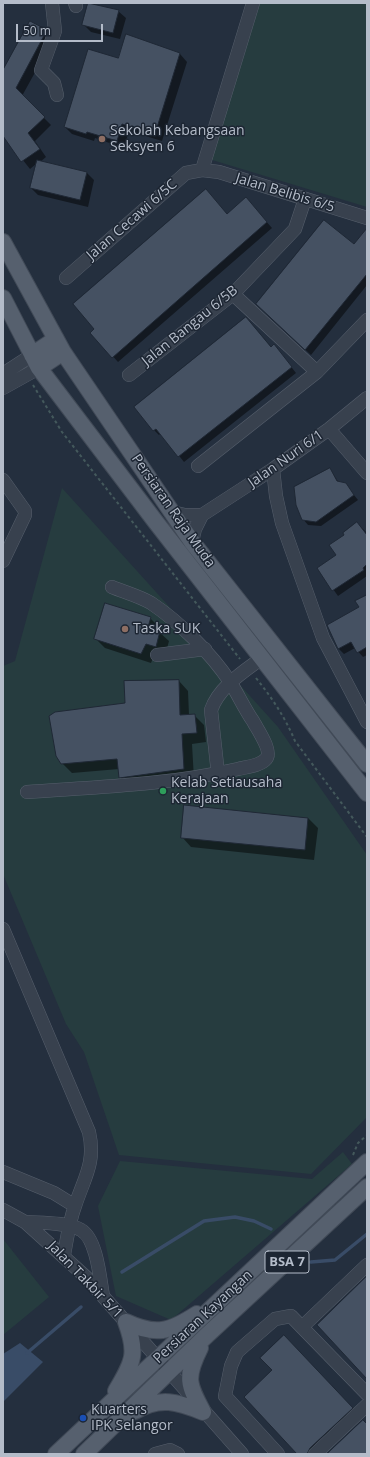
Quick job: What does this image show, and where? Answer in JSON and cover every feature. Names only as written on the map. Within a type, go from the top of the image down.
[{"type":"main road","name":"Persiaran Raja Muda","points":[[3,242],[59,345],[192,542],[367,764]]},
{"type":"main road","name":"Persiaran Raja Muda","points":[[3,298],[32,366],[367,793]]},
{"type":"main road","points":[[32,366],[59,345]]},
{"type":"main road","name":"Persiaran Kayangan","points":[[56,1454],[159,1359],[367,1162]]},
{"type":"main road","name":"Persiaran Kayangan","points":[[84,1454],[121,1420],[206,1336],[367,1187]]},
{"type":"main road","points":[[126,1322],[143,1330],[157,1332],[179,1325],[224,1297]]},
{"type":"main road","points":[[107,1406],[132,1361],[133,1340],[126,1322]]},
{"type":"main road","points":[[203,1412],[192,1391],[189,1377],[192,1364],[206,1336]]},
{"type":"main road","points":[[121,1420],[141,1407],[161,1401],[177,1402],[203,1412]]},
{"type":"street","points":[[52,3],[55,32],[41,70],[54,83],[57,95]]},
{"type":"street","points":[[202,170],[253,3]]},
{"type":"street","name":"Jalan Belibis 6/5","points":[[202,170],[219,172],[367,218]]},
{"type":"street","name":"Jalan Cecawi 6/5C","points":[[66,278],[186,173],[202,170]]},
{"type":"street","name":"Jalan Bangau 6/5B","points":[[129,375],[233,294],[295,229],[306,199]]},
{"type":"street","points":[[233,294],[317,372]]},
{"type":"street","points":[[198,466],[317,372],[367,320]]},
{"type":"street","points":[[3,374],[32,366]]},
{"type":"street","points":[[3,388],[32,366]]},
{"type":"street","name":"Jalan Nuri 6/1","points":[[202,515],[273,469],[329,429],[367,398]]},
{"type":"street","points":[[329,429],[367,473]]},
{"type":"street","points":[[273,469],[276,496],[282,523],[323,638],[367,722]]},
{"type":"street","points":[[3,480],[24,507],[25,511],[25,516],[3,561]]},
{"type":"street","points":[[172,512],[185,515],[202,515],[195,529],[192,542]]},
{"type":"street","points":[[27,792],[139,785],[218,774],[257,764],[266,759],[268,754],[267,748],[231,682],[205,649],[150,603],[112,587]]},
{"type":"street","points":[[157,656],[205,649]]},
{"type":"street","points":[[218,774],[211,710],[214,701],[231,682],[262,658]]},
{"type":"street","points":[[3,929],[88,1132],[91,1143],[89,1172],[75,1206],[69,1226],[64,1255]]},
{"type":"street","points":[[3,1172],[54,1193],[75,1206]]},
{"type":"street","name":"Jalan Takbir 5/1","points":[[3,1210],[25,1222],[64,1255],[86,1277],[159,1359],[203,1412],[242,1454]]},
{"type":"street","points":[[25,1222],[69,1226],[81,1230],[89,1238],[93,1249],[103,1296]]},
{"type":"street","points":[[302,1327],[367,1265]]},
{"type":"street","points":[[278,1454],[225,1396],[231,1366],[237,1352],[275,1319],[290,1316],[367,1394]]},
{"type":"street","points":[[315,1454],[367,1405]]},
{"type":"street","points":[[154,1454],[170,1450],[178,1454]]},
{"type":"path","points":[[32,366],[62,432],[269,694],[287,723],[294,741],[367,837]]},
{"type":"path","points":[[351,1161],[358,1143],[367,1135]]},
{"type":"green space","points":[[260,3],[367,3],[367,207],[209,159],[220,131]]},
{"type":"green space","name":"Kelab Setiausaha Kerajaan","points":[[62,488],[278,727],[367,855],[367,1117],[311,1174],[119,1155],[84,1052],[66,1024],[3,874],[3,666],[15,661]]},
{"type":"green space","points":[[343,1152],[352,1164],[171,1320],[116,1296],[98,1206],[120,1161],[312,1179]]},
{"type":"green space","points":[[3,1239],[49,1297],[3,1335]]},
{"type":"water","points":[[20,1343],[43,1362],[3,1402],[3,1354]]},
{"type":"building","points":[[88,3],[119,10],[113,33],[82,25]]},
{"type":"building","points":[[30,21],[47,30],[16,88],[45,117],[28,133],[40,149],[21,162],[3,136],[3,70]]},
{"type":"building","points":[[126,34],[180,53],[155,134],[122,124],[117,141],[64,127],[88,49],[118,58]]},
{"type":"building","points":[[37,160],[87,172],[80,200],[30,188]]},
{"type":"building","points":[[206,189],[227,214],[246,197],[267,222],[112,358],[90,333],[94,329],[73,304]]},
{"type":"building","points":[[324,220],[354,244],[367,228],[367,274],[305,350],[256,304]]},
{"type":"building","points":[[246,317],[271,347],[274,344],[292,367],[178,457],[156,429],[153,431],[134,407]]},
{"type":"building","points":[[330,468],[337,481],[346,483],[354,495],[316,522],[302,520],[296,505],[294,487]]},
{"type":"building","points":[[357,522],[367,535],[367,564],[363,568],[364,570],[332,591],[317,568],[336,555],[329,545],[344,535],[343,533]]},
{"type":"building","points":[[367,595],[367,647],[357,653],[351,642],[338,649],[327,625],[359,607],[355,601]]},
{"type":"building","name":"Taska SUK","points":[[105,603],[151,617],[148,627],[160,631],[156,647],[146,644],[141,654],[94,639]]},
{"type":"building","points":[[179,680],[180,715],[195,714],[197,733],[182,734],[184,769],[119,778],[117,759],[61,764],[56,756],[49,716],[55,712],[125,703],[124,681]]},
{"type":"building","points":[[184,805],[308,818],[305,850],[181,838]]},
{"type":"building","points":[[367,1276],[367,1379],[317,1325]]},
{"type":"building","points":[[284,1335],[353,1408],[310,1448],[307,1454],[297,1454],[244,1397],[272,1370],[260,1358]]},
{"type":"building","points":[[363,1420],[367,1424],[367,1454],[327,1454]]},
{"type":"waterway","points":[[122,1272],[204,1221],[235,1217],[254,1221],[271,1229]]},
{"type":"waterway","points":[[311,1262],[335,1260],[367,1234]]},
{"type":"waterway","points":[[27,1353],[81,1307]]},
{"type":"place","name":"Sekolah Kebangsaan Seksyen 6","points":[[102,139]]},
{"type":"place","name":"Taska SUK","points":[[125,629]]},
{"type":"place","name":"Kelab Setiausaha Kerajaan","points":[[163,791]]},
{"type":"place","name":"Kuarters IPK Selangor","points":[[83,1418]]}]
